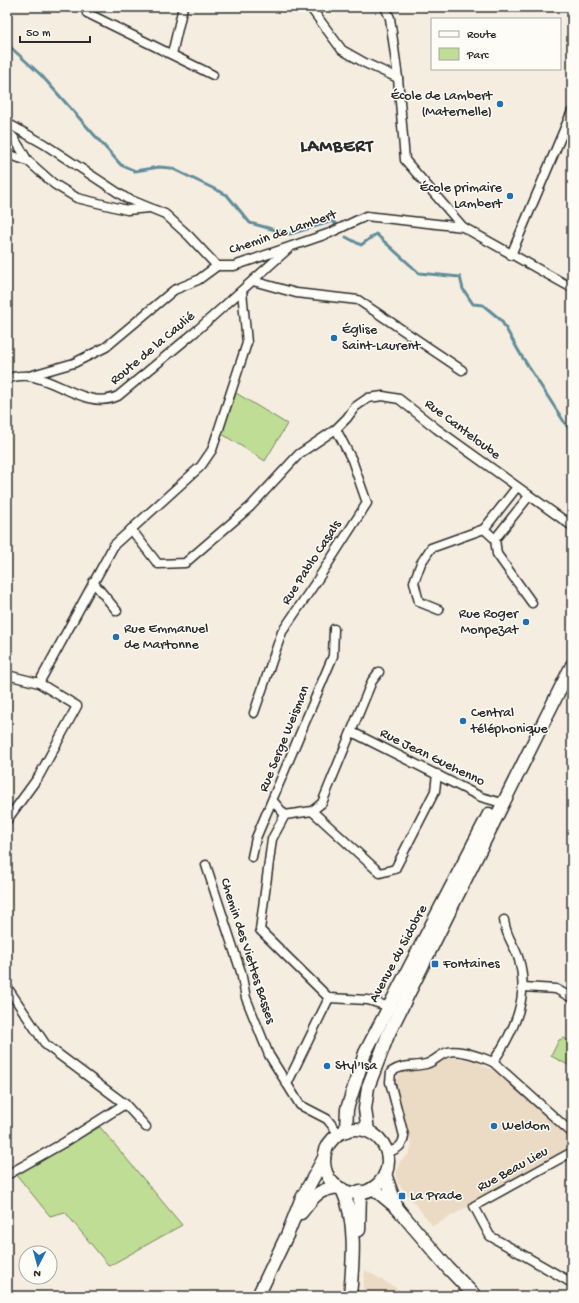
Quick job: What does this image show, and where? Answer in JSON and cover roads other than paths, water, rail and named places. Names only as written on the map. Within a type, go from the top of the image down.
[{"type":"main road","name":"Avenue du Sidobre","points":[[342,1132],[353,1088],[365,1053],[394,1008],[480,851],[502,803],[541,730],[572,665]]},
{"type":"main road","name":"Avenue du Sidobre","points":[[368,1131],[365,1109],[368,1087],[394,1008]]},
{"type":"main road","points":[[258,1296],[293,1224],[301,1200],[324,1158],[326,1148],[342,1132],[353,1129],[368,1131],[376,1136],[383,1144],[387,1153],[388,1164],[385,1174],[373,1188],[360,1192],[340,1188],[324,1189],[314,1195],[293,1224]]},
{"type":"main road","points":[[324,1158],[327,1174],[340,1188],[347,1203],[351,1220],[352,1274],[350,1296]]},
{"type":"main road","points":[[385,1174],[397,1208]]},
{"type":"main road","points":[[373,1188],[397,1208],[448,1268],[475,1296]]},
{"type":"main road","points":[[352,1274],[358,1248],[360,1192]]},
{"type":"street","points":[[172,54],[183,7]]},
{"type":"street","points":[[310,7],[342,50],[365,63],[398,78]]},
{"type":"street","points":[[385,7],[390,18],[398,78],[406,160],[463,227]]},
{"type":"street","points":[[87,13],[213,75]]},
{"type":"street","points":[[511,256],[572,111]]},
{"type":"street","name":"Chemin de Lambert","points":[[7,122],[44,144],[126,198],[165,214],[217,266],[234,266],[330,233],[366,216],[463,227],[511,256],[572,288]]},
{"type":"street","points":[[7,130],[14,138],[28,161],[54,184],[77,198],[127,210],[151,208]]},
{"type":"street","points":[[7,154],[28,161]]},
{"type":"street","name":"Route de la Caulié","points":[[7,378],[29,376],[94,399],[108,401],[118,396],[242,291],[292,245]]},
{"type":"street","points":[[29,376],[74,363],[106,346],[174,290],[198,280],[217,266]]},
{"type":"street","points":[[253,281],[296,293],[358,300],[462,370]]},
{"type":"street","points":[[39,683],[92,582],[114,545],[201,466],[212,450],[247,343],[242,291]]},
{"type":"street","name":"Rue Canteloube","points":[[131,529],[158,564],[186,563],[250,507],[299,454],[336,429],[355,407],[368,398],[383,396],[399,399],[528,496],[572,526]]},
{"type":"street","name":"Rue Pablo Casals","points":[[254,713],[282,632],[367,503],[352,460],[336,429]]},
{"type":"street","points":[[440,610],[419,602],[414,582],[421,563],[431,548],[484,529],[517,487]]},
{"type":"street","points":[[495,539],[528,496]]},
{"type":"street","points":[[484,529],[495,539],[497,554],[532,603]]},
{"type":"street","points":[[92,582],[117,611]]},
{"type":"street","name":"Rue Serge Weisman","points":[[252,857],[256,838],[273,801],[333,656],[334,629]]},
{"type":"street","points":[[285,815],[312,811],[322,803],[372,682],[379,672]]},
{"type":"street","points":[[7,676],[39,683],[77,706],[39,776],[7,820]]},
{"type":"street","name":"Rue Jean Guehenno","points":[[352,732],[481,797],[502,803]]},
{"type":"street","points":[[312,811],[380,873],[396,869],[435,791],[437,774]]},
{"type":"street","points":[[273,801],[285,815]]},
{"type":"street","points":[[285,815],[272,839],[260,930],[329,998],[368,1000],[394,1008]]},
{"type":"street","name":"Chemin des Viettes Basses","points":[[206,865],[241,972],[246,998],[269,1055],[300,1105],[327,1119],[342,1132]]},
{"type":"street","points":[[493,1062],[504,1046],[518,1016],[523,987],[519,960],[505,932],[504,920]]},
{"type":"street","points":[[7,987],[46,1045],[125,1104],[146,1127]]},
{"type":"street","points":[[523,987],[556,989],[572,998]]},
{"type":"street","points":[[287,1084],[329,998]]},
{"type":"street","points":[[387,1153],[399,1147],[403,1142],[404,1136],[390,1082],[391,1072],[402,1066],[429,1063],[448,1052],[480,1056],[493,1062],[572,1133]]},
{"type":"street","points":[[7,1175],[65,1142],[125,1104]]},
{"type":"street","name":"Rue Beau Lieu","points":[[572,1152],[474,1206],[490,1236],[572,1283]]},
{"type":"waterway","points":[[7,44],[41,75],[121,165],[135,171],[159,167],[171,168],[227,195],[250,223],[290,234],[333,221],[337,226]]},
{"type":"waterway","points":[[346,237],[361,245],[376,234],[419,273],[460,277],[463,289],[473,304],[483,305],[501,320],[521,355],[572,434]]},
{"type":"place","name":"École de Lambert (Maternelle)","points":[[500,104]]},
{"type":"place","name":"École primaire Lambert","points":[[510,196]]},
{"type":"place","name":"Église Saint-Laurent","points":[[334,338]]},
{"type":"place","name":"Rue Roger Monpezat","points":[[526,622]]},
{"type":"place","name":"Rue Emmanuel de Martonne","points":[[116,637]]},
{"type":"place","name":"Central téléphonique","points":[[463,721]]},
{"type":"place","name":"Fontaines","points":[[435,964]]},
{"type":"place","name":"Styl'Isa","points":[[327,1066]]},
{"type":"place","name":"Weldom","points":[[494,1126]]},
{"type":"place","name":"La Prade","points":[[402,1196]]},
{"type":"district","name":"LAMBERT","points":[[337,147]]}]
